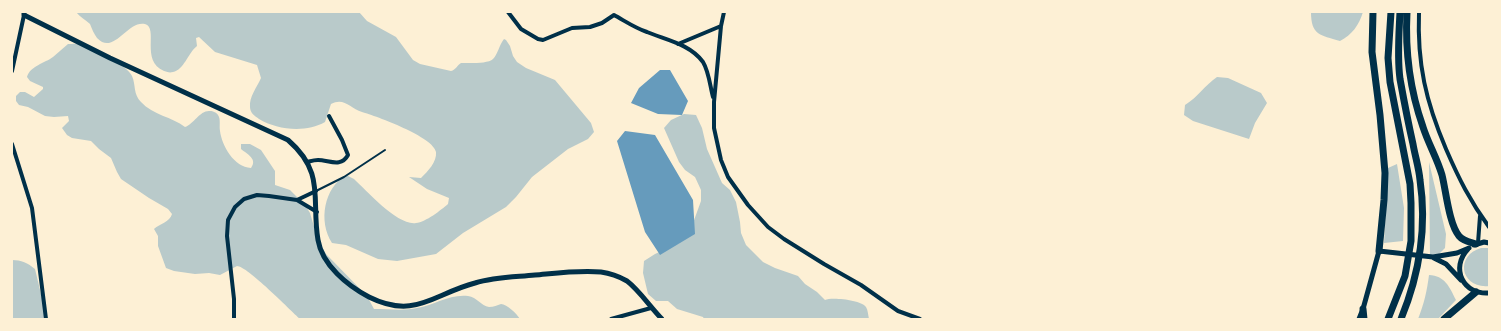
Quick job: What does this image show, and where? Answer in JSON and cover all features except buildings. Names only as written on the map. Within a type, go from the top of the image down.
[{"type":"highway","points":[[1373,12],[1372,52],[1380,114],[1385,173],[1379,251]]},
{"type":"highway","points":[[1388,319],[1404,276],[1410,241],[1412,203],[1410,184],[1390,82],[1388,58],[1391,12]]},
{"type":"highway","points":[[1400,12],[1400,77],[1420,180],[1422,210],[1421,243],[1415,277],[1410,297],[1401,319]]},
{"type":"highway","points":[[1407,12],[1411,75],[1416,103],[1423,127],[1441,173],[1454,226],[1459,236],[1465,240],[1477,244]]},
{"type":"highway","points":[[1444,319],[1476,292]]},
{"type":"highway","points":[[1363,309],[1364,319]]},
{"type":"street","points":[[508,12],[521,29],[538,39],[543,40],[572,28],[590,27],[602,23],[612,13],[638,28],[678,44],[697,55],[704,63],[714,102]]},
{"type":"street","points":[[724,12],[714,102],[714,128],[721,160],[728,177],[748,205],[768,226],[784,239],[861,285],[898,311],[920,319]]},
{"type":"street","points":[[1420,12],[1418,40],[1420,56],[1427,97],[1435,122],[1464,189],[1480,216],[1489,227]]},
{"type":"street","points":[[12,71],[24,13],[110,58],[288,140],[299,149],[313,175],[316,191],[318,241],[321,251],[328,263],[352,287],[386,304],[399,307],[425,303],[474,283],[496,278],[603,272],[627,281],[662,319]]},
{"type":"street","points":[[678,44],[722,26]]},
{"type":"street","points":[[307,162],[318,160],[338,163],[343,161],[348,155],[345,145],[329,116]]},
{"type":"street","points":[[12,144],[32,208],[46,319]]},
{"type":"street","points":[[297,200],[316,191]]},
{"type":"street","points":[[234,319],[234,299],[227,236],[228,220],[235,207],[244,199],[257,195],[297,200],[317,212]]},
{"type":"street","points":[[1477,244],[1480,216]]},
{"type":"street","points":[[1433,258],[1457,253],[1477,244],[1489,243]]},
{"type":"street","points":[[1464,283],[1459,269],[1460,261],[1463,254],[1469,248]]},
{"type":"street","points":[[1358,319],[1363,309],[1379,251],[1433,258],[1446,264],[1464,283],[1476,292],[1489,293]]},
{"type":"street","points":[[611,319],[651,308]]},
{"type":"lane","points":[[316,191],[344,177],[385,150]]},
{"type":"shaded area","points":[[76,12],[359,12],[367,21],[396,37],[413,60],[420,64],[451,71],[461,63],[491,61],[495,57],[504,39],[510,46],[513,56],[517,62],[526,68],[555,80],[591,123],[594,132],[588,139],[568,149],[532,177],[506,207],[463,233],[436,254],[397,261],[378,259],[346,245],[332,243],[325,225],[324,215],[328,196],[339,181],[346,175],[354,179],[383,207],[401,219],[416,223],[429,218],[448,204],[449,198],[427,189],[409,177],[421,178],[434,163],[436,152],[433,146],[426,140],[404,128],[362,112],[343,102],[331,104],[325,122],[309,128],[292,129],[274,126],[259,119],[250,109],[252,96],[261,78],[257,65],[215,52],[199,37],[196,38],[197,46],[177,71],[164,71],[157,66],[153,60],[149,27],[145,24],[138,24],[132,27],[109,43],[103,42],[97,38],[90,24]]},
{"type":"shaded area","points":[[1311,12],[1363,12],[1354,29],[1348,36],[1340,41],[1322,35],[1315,30],[1311,20]]},
{"type":"shaded area","points":[[68,44],[77,44],[86,47],[117,62],[132,76],[138,99],[141,102],[151,110],[185,127],[206,111],[216,113],[219,118],[223,143],[230,155],[239,164],[251,168],[253,165],[251,157],[241,149],[241,144],[250,144],[261,150],[275,171],[275,185],[290,190],[305,205],[310,213],[317,237],[326,254],[367,296],[374,309],[412,309],[424,307],[448,298],[468,296],[489,307],[503,304],[512,310],[520,319],[300,319],[259,280],[237,266],[220,275],[209,273],[195,274],[174,271],[166,268],[158,246],[158,236],[154,229],[171,217],[172,214],[168,209],[121,179],[111,158],[91,141],[72,138],[67,135],[62,128],[69,121],[68,116],[45,116],[28,107],[19,105],[16,101],[16,96],[20,92],[25,92],[34,97],[43,89],[43,87],[30,81],[27,77],[29,73],[34,67],[53,57]]},
{"type":"shaded area","points":[[1217,77],[1228,78],[1261,93],[1267,103],[1255,123],[1249,139],[1193,121],[1184,115],[1185,105]]},
{"type":"shaded area","points":[[684,114],[696,115],[702,128],[707,149],[722,183],[730,190],[736,202],[741,233],[746,245],[763,262],[798,276],[805,284],[817,292],[825,300],[846,300],[863,305],[867,308],[869,319],[704,319],[703,317],[677,309],[668,301],[656,301],[648,294],[643,273],[644,261],[679,243],[693,223],[701,201],[701,190],[695,177],[685,170],[679,162],[664,128],[671,120]]},
{"type":"shaded area","points":[[1429,162],[1446,234],[1445,248],[1438,255],[1430,256]]},
{"type":"shaded area","points":[[1397,164],[1404,208],[1403,241],[1384,243],[1388,168]]},
{"type":"shaded area","points":[[1481,248],[1489,248],[1489,286],[1480,286],[1472,282],[1464,271],[1464,264],[1467,258],[1472,252]]},
{"type":"shaded area","points":[[12,260],[24,262],[35,269],[47,319],[12,319]]},
{"type":"shaded area","points":[[1429,275],[1439,277],[1443,280],[1449,286],[1456,300],[1438,319],[1418,319],[1425,297]]},
{"type":"water","points":[[660,70],[670,70],[688,101],[682,115],[658,114],[631,103],[639,88]]},
{"type":"water","points":[[625,131],[655,135],[693,200],[695,234],[660,255],[645,232],[617,141]]}]
